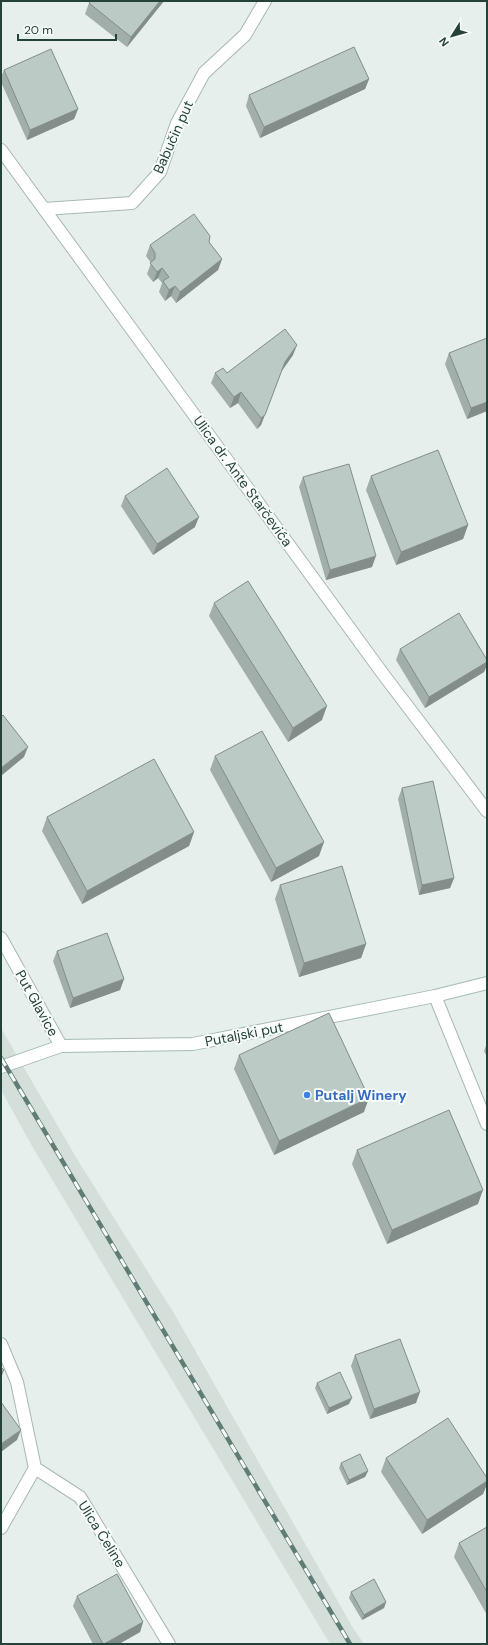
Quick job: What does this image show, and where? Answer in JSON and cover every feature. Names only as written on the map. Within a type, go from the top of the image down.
[{"type":"street","name":"Babučin put","points":[[44,209],[132,204],[160,172],[177,123],[204,73],[245,35],[265,1]]},
{"type":"street","name":"Ulica dr. Ante Starčevića","points":[[1,150],[379,668],[487,811]]},
{"type":"street","name":"Put Glavice","points":[[1,938],[61,1046]]},
{"type":"street","name":"Putaljski put","points":[[1,1067],[61,1046],[194,1044],[435,996],[487,983]]},
{"type":"street","points":[[435,996],[487,1124]]},
{"type":"street","points":[[1,1344],[17,1382],[34,1468],[1,1528]]},
{"type":"street","name":"Ulica Čeline","points":[[34,1468],[80,1497],[169,1644]]},
{"type":"shaded area","points":[[1,1028],[77,1159],[175,1315],[353,1628],[364,1644],[330,1644],[32,1146],[1,1090]]},
{"type":"building","points":[[91,1],[160,1],[131,37],[89,3]]},
{"type":"building","points":[[354,47],[369,79],[264,127],[249,95]]},
{"type":"building","points":[[51,49],[78,109],[30,130],[4,70]]},
{"type":"building","points":[[194,214],[210,236],[209,242],[222,259],[180,292],[175,286],[169,290],[163,281],[169,277],[162,268],[157,272],[150,263],[155,259],[155,253],[150,245]]},
{"type":"building","points":[[285,329],[297,345],[285,362],[265,415],[261,418],[241,392],[234,397],[215,373],[223,368],[227,373]]},
{"type":"building","points":[[487,338],[487,402],[471,408],[449,353]]},
{"type":"building","points":[[438,450],[468,525],[401,552],[371,476]]},
{"type":"building","points":[[349,464],[376,556],[330,570],[303,477]]},
{"type":"building","points":[[167,468],[199,517],[157,544],[125,496]]},
{"type":"building","points":[[248,581],[327,706],[293,728],[214,603]]},
{"type":"building","points":[[459,613],[487,662],[429,697],[400,649]]},
{"type":"building","points":[[3,715],[28,747],[1,768],[1,717]]},
{"type":"building","points":[[262,731],[324,842],[276,868],[215,756]]},
{"type":"building","points":[[154,759],[194,832],[87,891],[47,817]]},
{"type":"building","points":[[433,781],[454,878],[422,885],[402,788]]},
{"type":"building","points":[[342,866],[366,944],[304,963],[280,885]]},
{"type":"building","points":[[107,933],[124,979],[73,998],[57,951]]},
{"type":"building","points":[[329,1013],[369,1098],[279,1141],[239,1055]]},
{"type":"building","points":[[449,1110],[483,1190],[392,1230],[357,1150]]},
{"type":"building","points":[[400,1339],[420,1392],[374,1409],[355,1355]]},
{"type":"building","points":[[340,1372],[352,1398],[329,1408],[317,1383]]},
{"type":"building","points":[[1,1402],[21,1430],[1,1444]]},
{"type":"building","points":[[448,1418],[487,1478],[487,1481],[427,1520],[386,1458]]},
{"type":"building","points":[[360,1454],[368,1471],[349,1480],[341,1463]]},
{"type":"building","points":[[487,1527],[487,1592],[459,1543]]},
{"type":"building","points":[[117,1574],[143,1622],[103,1644],[77,1596]]},
{"type":"building","points":[[374,1579],[386,1602],[364,1615],[351,1592]]},
{"type":"railway","points":[[1,1058],[350,1644]]},
{"type":"place","name":"Putalj Winery","points":[[307,1095]]}]
